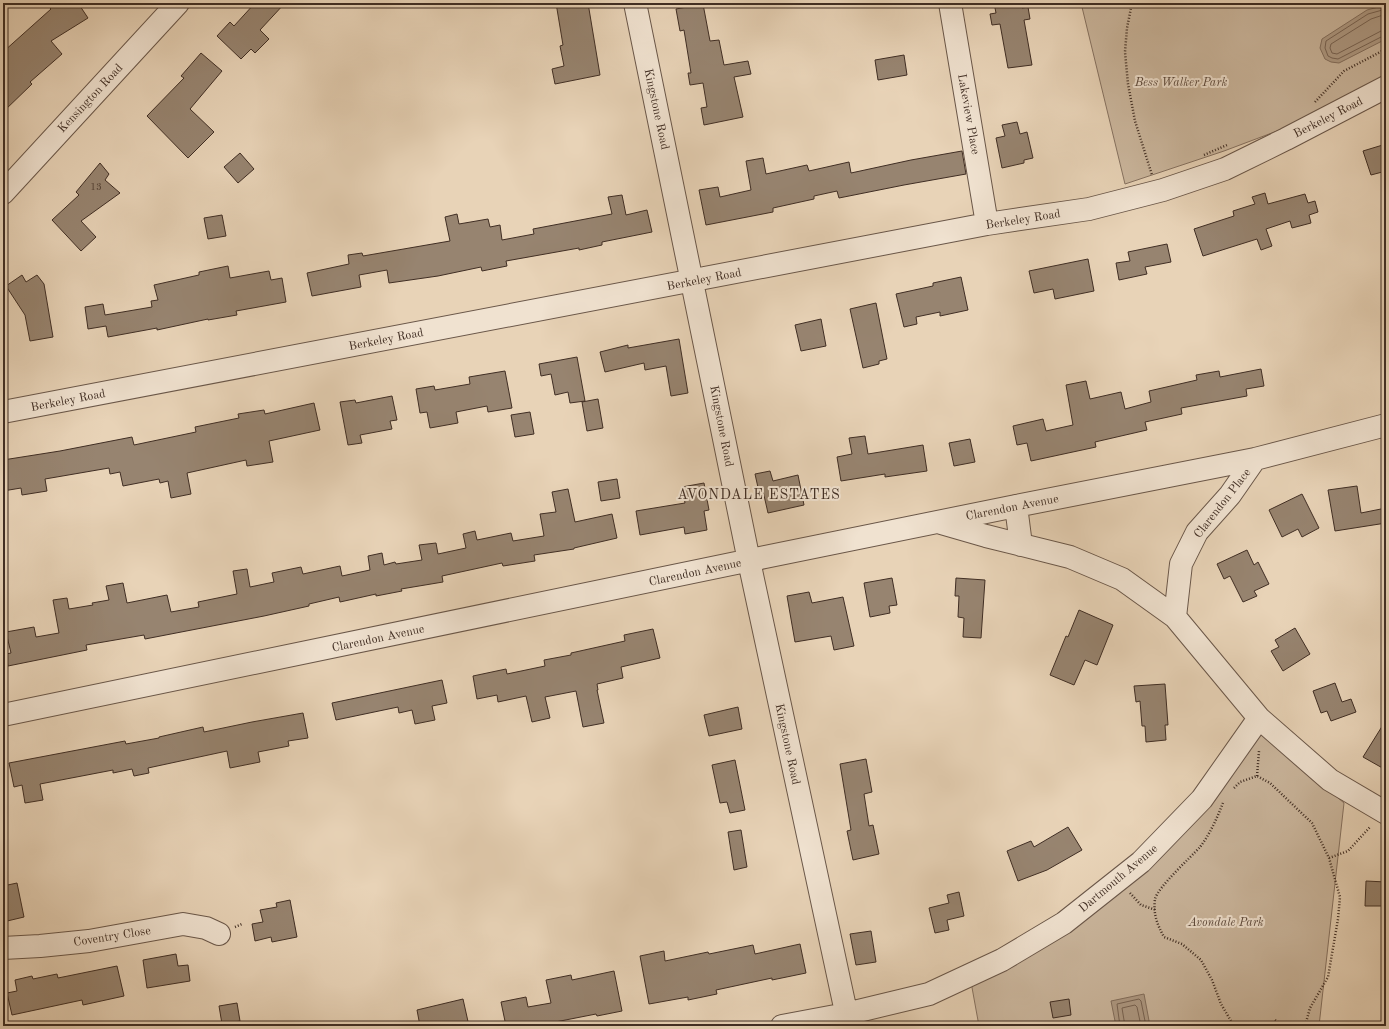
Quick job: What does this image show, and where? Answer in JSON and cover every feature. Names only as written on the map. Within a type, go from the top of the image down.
[{"type":"street","name":"Kensington Road","points":[[3,193],[178,3]]},
{"type":"street","name":"Kingstone Road","points":[[635,3],[749,561],[848,1020]]},
{"type":"street","name":"Lakeview Place","points":[[950,3],[988,224]]},
{"type":"street","name":"Berkeley Road","points":[[3,412],[988,224],[1089,209],[1163,190],[1225,169],[1386,86]]},
{"type":"street","name":"Clarendon Avenue","points":[[3,715],[1016,506],[1255,459],[1386,425]]},
{"type":"street","name":"Clarendon Place","points":[[1175,617],[1181,564],[1197,532],[1230,495],[1255,459]]},
{"type":"street","points":[[1016,506],[1021,545]]},
{"type":"street","points":[[938,522],[986,536],[1070,557],[1122,579],[1175,617],[1258,718],[1378,820]]},
{"type":"street","name":"Dartmouth Avenue","points":[[782,1026],[848,1020],[929,994],[1002,960],[1064,923],[1141,862],[1202,799],[1258,718]]},
{"type":"street","name":"Coventry Close","points":[[3,948],[89,941],[183,924],[206,928],[219,934]]},
{"type":"path","points":[[1132,3],[1127,28],[1125,52],[1129,93],[1135,121],[1152,176],[1159,174]]},
{"type":"path","points":[[1312,105],[1344,71],[1386,49]]},
{"type":"path","points":[[1197,158],[1234,143]]},
{"type":"path","points":[[1257,776],[1259,744]]},
{"type":"path","points":[[1231,791],[1240,782],[1257,776],[1270,783],[1312,823],[1329,858],[1340,897],[1338,919],[1328,977],[1310,1008],[1306,1026]]},
{"type":"path","points":[[1224,801],[1216,819],[1200,846],[1168,880],[1155,897],[1156,921],[1164,937],[1182,944],[1200,960],[1212,980],[1221,1004],[1234,1026]]},
{"type":"path","points":[[1329,858],[1348,851],[1378,820]]},
{"type":"path","points":[[1119,879],[1141,905],[1156,910]]},
{"type":"path","points":[[1275,1020],[1283,1026]]},
{"type":"green space","name":"Bess Walker Park","points":[[1081,3],[1386,3],[1386,82],[1309,119],[1224,151],[1125,184]]},
{"type":"green space","name":"Avondale Park","points":[[1261,732],[1344,803],[1319,1026],[979,1026],[971,982],[1131,873]]},
{"type":"water","points":[[1386,5],[1386,39],[1339,63],[1331,62],[1325,59],[1320,48],[1322,39],[1367,10]]},
{"type":"water","points":[[1144,994],[1150,1026],[1116,1026],[1111,1001]]},
{"type":"building","points":[[57,3],[78,3],[88,18],[51,41],[62,54],[30,82],[32,84],[3,112],[3,52]]},
{"type":"building","points":[[255,3],[285,3],[260,30],[269,39],[255,53],[251,49],[241,59],[217,36],[230,22],[234,26]]},
{"type":"building","points":[[556,3],[588,3],[600,75],[555,84],[552,69],[564,66],[560,46],[563,45]]},
{"type":"building","points":[[994,3],[1021,3],[1022,8],[1028,7],[1030,19],[1024,20],[1032,65],[1008,68],[1000,24],[992,25],[990,14],[996,13]]},
{"type":"building","points":[[703,4],[710,41],[719,40],[724,65],[748,61],[751,74],[734,77],[743,117],[704,125],[701,108],[707,107],[703,83],[690,85],[688,73],[691,73],[684,30],[680,31],[676,9]]},
{"type":"building","points":[[201,53],[222,71],[190,109],[214,132],[188,158],[147,116],[184,78],[181,76]]},
{"type":"building","points":[[904,55],[907,75],[878,80],[875,60]]},
{"type":"building","points":[[1017,122],[1020,134],[1027,132],[1033,158],[1024,160],[1024,163],[1002,168],[996,138],[1005,136],[1002,125]]},
{"type":"building","points":[[1386,144],[1386,171],[1371,175],[1363,151]]},
{"type":"building","points":[[962,151],[966,174],[839,198],[837,191],[814,196],[814,199],[773,208],[773,212],[706,225],[699,190],[718,187],[720,197],[751,190],[746,161],[763,158],[766,174],[807,165],[809,171],[849,162],[851,173]]},
{"type":"building","points":[[240,153],[254,169],[238,183],[224,167]]},
{"type":"building","points":[[100,163],[109,174],[105,180],[120,193],[81,221],[96,237],[81,251],[52,220],[79,195],[76,192]]},
{"type":"building","points":[[1265,193],[1268,204],[1305,194],[1308,203],[1315,201],[1318,212],[1309,215],[1311,223],[1292,228],[1290,221],[1266,229],[1272,246],[1261,250],[1257,239],[1203,256],[1194,229],[1234,216],[1233,211],[1255,204],[1252,197]]},
{"type":"building","points":[[622,195],[626,215],[647,210],[652,232],[602,242],[602,245],[579,250],[579,248],[506,261],[507,266],[482,271],[481,267],[438,276],[389,283],[387,270],[359,275],[361,287],[312,296],[307,273],[349,264],[348,255],[362,253],[363,256],[450,241],[445,217],[457,214],[459,224],[488,219],[490,227],[500,225],[502,240],[534,234],[533,229],[612,214],[608,197]]},
{"type":"building","points":[[222,215],[226,236],[208,239],[204,218]]},
{"type":"building","points":[[1167,244],[1171,262],[1145,267],[1147,274],[1119,280],[1116,263],[1130,261],[1128,252]]},
{"type":"building","points":[[1088,259],[1094,291],[1055,299],[1053,289],[1034,293],[1029,271]]},
{"type":"building","points":[[228,266],[230,278],[269,271],[271,280],[282,278],[286,302],[236,311],[237,315],[208,319],[157,330],[157,328],[108,337],[106,326],[88,329],[85,307],[103,304],[105,315],[152,307],[151,301],[158,300],[154,285],[199,275],[199,272]]},
{"type":"building","points":[[22,275],[26,282],[37,275],[44,284],[53,337],[30,341],[25,315],[6,286]]},
{"type":"building","points":[[961,277],[968,310],[940,316],[940,312],[916,317],[917,324],[904,327],[896,294],[933,286],[933,283]]},
{"type":"building","points":[[876,303],[887,359],[879,361],[879,364],[863,368],[850,309]]},
{"type":"building","points":[[821,319],[826,346],[801,351],[795,325]]},
{"type":"building","points":[[679,339],[688,393],[671,396],[666,366],[645,370],[644,363],[605,372],[600,352],[628,345],[628,348]]},
{"type":"building","points":[[577,357],[585,401],[570,403],[568,392],[555,395],[551,374],[541,376],[539,364]]},
{"type":"building","points":[[1261,369],[1264,386],[1246,389],[1247,396],[1181,408],[1182,414],[1145,422],[1147,430],[1095,442],[1096,447],[1031,461],[1027,443],[1017,445],[1013,426],[1043,419],[1046,431],[1073,425],[1066,385],[1086,381],[1090,399],[1121,392],[1125,409],[1151,402],[1149,391],[1197,380],[1196,375],[1219,371],[1220,377]]},
{"type":"building","points":[[505,371],[512,408],[488,412],[487,406],[456,412],[458,423],[430,428],[427,412],[420,413],[416,389],[434,386],[435,390],[470,384],[469,377]]},
{"type":"building","points":[[392,396],[397,420],[390,421],[392,429],[360,435],[362,443],[348,445],[340,402],[355,400],[356,403]]},
{"type":"building","points":[[598,399],[603,428],[587,431],[582,402]]},
{"type":"building","points":[[314,403],[320,430],[269,441],[273,462],[247,466],[246,460],[187,473],[191,494],[171,498],[168,481],[160,483],[159,479],[123,486],[120,472],[110,474],[109,468],[45,479],[47,491],[22,495],[21,488],[3,491],[3,460],[132,437],[134,445],[196,432],[195,427],[239,418],[238,414],[264,410],[265,414]]},
{"type":"building","points":[[530,412],[534,434],[515,437],[511,415]]},
{"type":"building","points":[[865,436],[868,454],[923,445],[927,471],[885,477],[885,474],[841,481],[837,457],[852,454],[849,438]]},
{"type":"building","points":[[970,439],[975,462],[954,466],[949,443]]},
{"type":"building","points":[[770,471],[773,481],[798,475],[804,505],[768,513],[763,491],[759,492],[755,474]]},
{"type":"building","points":[[617,479],[620,498],[601,501],[598,482]]},
{"type":"building","points":[[704,483],[709,510],[704,511],[707,530],[685,534],[684,527],[640,535],[636,511],[685,503],[682,487]]},
{"type":"building","points":[[1357,486],[1361,513],[1386,508],[1386,523],[1335,531],[1328,490]]},
{"type":"building","points":[[568,489],[575,522],[612,514],[617,538],[574,549],[534,555],[535,561],[503,566],[502,563],[442,576],[443,582],[401,589],[402,591],[376,596],[376,594],[340,602],[339,597],[309,604],[309,606],[264,616],[145,639],[144,635],[86,645],[87,650],[8,666],[6,654],[11,653],[6,632],[34,627],[36,637],[59,633],[53,600],[67,598],[69,609],[93,605],[92,603],[109,600],[106,586],[123,583],[127,603],[167,595],[171,612],[199,607],[198,602],[237,594],[233,571],[247,569],[250,587],[274,582],[272,573],[301,567],[303,574],[340,566],[342,576],[370,570],[368,556],[382,553],[384,565],[395,562],[396,564],[422,560],[419,545],[436,543],[438,554],[466,548],[463,534],[475,531],[477,540],[511,533],[513,541],[544,536],[540,514],[556,512],[552,492]]},
{"type":"building","points":[[1302,494],[1319,528],[1302,537],[1298,529],[1282,537],[1269,510]]},
{"type":"building","points":[[1247,550],[1254,565],[1258,562],[1269,584],[1254,591],[1257,596],[1243,602],[1230,576],[1224,579],[1217,564]]},
{"type":"building","points":[[892,578],[897,605],[889,606],[890,613],[870,617],[864,583]]},
{"type":"building","points":[[956,578],[985,580],[981,638],[963,637],[964,618],[958,617],[959,596],[955,596]]},
{"type":"building","points":[[809,592],[812,603],[843,597],[854,646],[834,650],[831,636],[795,642],[787,596]]},
{"type":"building","points":[[1079,610],[1113,625],[1097,665],[1085,660],[1074,685],[1050,675],[1066,636],[1068,637]]},
{"type":"building","points":[[1295,628],[1310,654],[1283,671],[1271,651],[1279,647],[1275,640]]},
{"type":"building","points":[[653,629],[660,658],[621,667],[623,678],[597,684],[604,723],[583,727],[576,691],[545,697],[550,718],[532,722],[526,696],[498,702],[497,695],[477,699],[473,676],[506,669],[507,674],[545,666],[544,660],[571,655],[571,653],[625,641],[624,635]]},
{"type":"building","points":[[442,680],[447,703],[432,706],[435,720],[415,724],[412,710],[399,713],[398,707],[336,720],[332,703]]},
{"type":"building","points":[[1335,683],[1342,702],[1351,699],[1356,712],[1331,721],[1327,711],[1321,713],[1313,691]]},
{"type":"building","points":[[1165,684],[1168,725],[1165,725],[1166,740],[1146,742],[1145,726],[1142,726],[1140,701],[1136,702],[1134,686]]},
{"type":"building","points":[[738,707],[742,729],[709,736],[704,715]]},
{"type":"building","points":[[303,713],[308,738],[288,741],[289,746],[258,752],[260,762],[230,768],[227,751],[148,768],[149,773],[134,776],[132,769],[113,773],[113,770],[40,784],[43,800],[25,803],[22,785],[14,787],[9,763],[125,741],[126,744],[159,738],[203,727],[204,732]]},
{"type":"building","points":[[1386,720],[1386,770],[1363,757]]},
{"type":"building","points":[[866,759],[872,792],[864,794],[869,826],[873,825],[879,854],[853,860],[847,831],[851,830],[840,764]]},
{"type":"building","points":[[735,760],[745,810],[730,813],[727,802],[720,803],[712,765]]},
{"type":"building","points":[[1068,827],[1082,850],[1047,870],[1018,881],[1007,851],[1031,841],[1034,847]]},
{"type":"building","points":[[741,830],[747,867],[734,870],[728,832]]},
{"type":"building","points":[[1366,881],[1386,882],[1386,906],[1365,906]]},
{"type":"building","points":[[17,883],[24,917],[3,922],[3,886]]},
{"type":"building","points":[[959,892],[964,916],[947,920],[949,930],[935,933],[929,908],[949,903],[947,895]]},
{"type":"building","points":[[290,900],[297,937],[272,942],[271,937],[255,941],[252,924],[263,922],[260,910],[277,907],[276,903]]},
{"type":"building","points":[[871,931],[876,962],[856,965],[850,934]]},
{"type":"building","points":[[800,944],[806,973],[772,980],[772,978],[716,990],[717,994],[688,1000],[688,997],[649,1004],[640,956],[664,951],[665,961],[753,945],[755,954]]},
{"type":"building","points":[[176,954],[178,966],[188,965],[190,981],[147,988],[143,960]]},
{"type":"building","points":[[117,966],[124,996],[83,1005],[82,1000],[12,1015],[7,993],[17,991],[15,980],[32,976],[33,979],[57,974],[58,978]]},
{"type":"building","points":[[614,971],[622,1011],[597,1016],[596,1014],[535,1026],[506,1026],[501,1002],[526,997],[528,1007],[551,1003],[546,980],[571,975],[572,980]]},
{"type":"building","points":[[463,999],[469,1026],[420,1026],[417,1010]]},
{"type":"building","points":[[1069,999],[1071,1015],[1053,1018],[1050,1002]]},
{"type":"building","points":[[237,1003],[240,1021],[222,1024],[219,1006]]},
{"type":"district","name":"AVONDALE ESTATES","points":[[759,494]]}]
